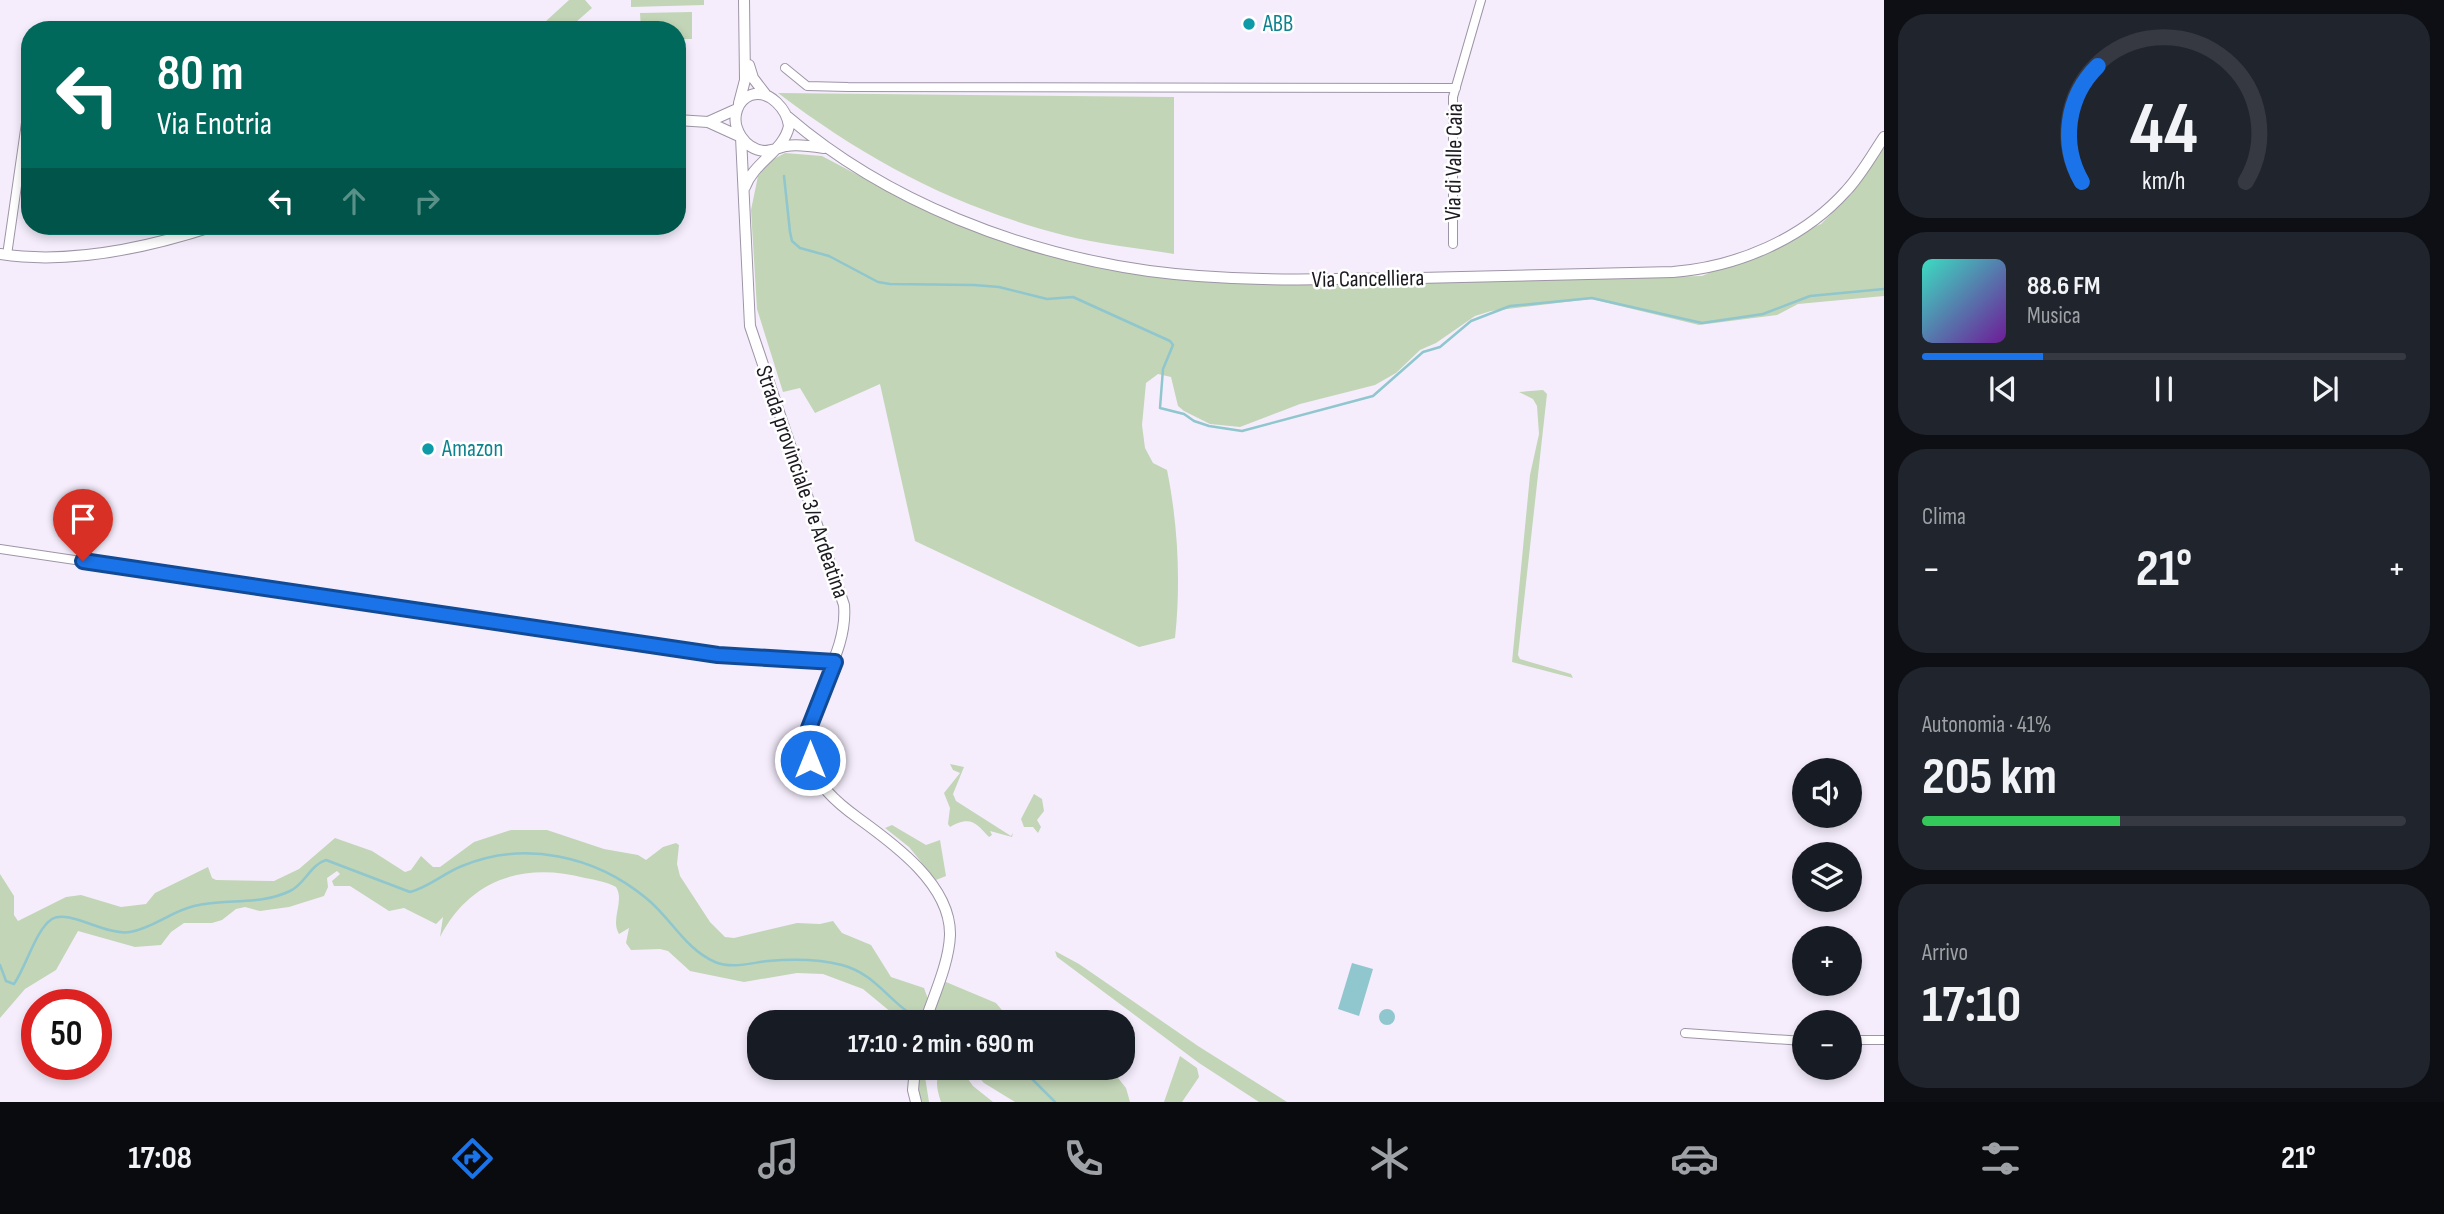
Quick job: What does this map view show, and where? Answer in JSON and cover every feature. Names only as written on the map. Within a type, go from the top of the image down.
[{"type":"street","points":[[741,137],[736,123],[737,109],[746,80],[744,0]]},
{"type":"street","name":"Via di Valle Caia","points":[[1453,244],[1453,97],[1481,0]]},
{"type":"street","points":[[744,193],[756,167],[777,149],[786,137],[788,117],[753,78],[747,56]]},
{"type":"street","points":[[785,68],[807,86],[1456,88]]},
{"type":"street","points":[[708,122],[737,109],[750,95],[766,95]]},
{"type":"street","name":"Via Cancelliera","points":[[788,117],[827,148],[930,207],[1062,252],[1148,271],[1291,280],[1673,272],[1722,265],[1757,252],[1813,220],[1846,191],[1884,138]]},
{"type":"street","points":[[686,121],[708,122],[741,137],[759,149],[777,149]]},
{"type":"street","name":"Strada provinciale 3/e Ardeatina","points":[[741,137],[750,326],[844,604],[843,638],[809,728],[810,760],[817,777],[832,798],[903,855],[927,879],[941,901],[950,936],[929,1010]]},
{"type":"street","name":"Via Cancelliera","points":[[777,149],[801,146],[827,148]]},
{"type":"street","points":[[21,149],[4,254],[48,257],[100,253],[176,235]]},
{"type":"street","points":[[0,549],[718,655],[835,662]]},
{"type":"street","points":[[1685,1033],[1792,1040]]},
{"type":"street","points":[[1862,1040],[1884,1041]]},
{"type":"street","points":[[914,1080],[916,1102]]},
{"type":"green space","points":[[569,0],[585,0],[592,8],[577,21],[546,21]]},
{"type":"green space","points":[[631,0],[704,0],[704,5],[631,7]]},
{"type":"green space","points":[[692,12],[692,39],[686,39],[686,21],[640,21],[640,13]]},
{"type":"green space","points":[[778,93],[1174,97],[1174,254],[1063,235],[948,195],[913,179],[845,140]]},
{"type":"green space","points":[[1884,148],[1884,296],[1798,304],[1777,315],[1699,325],[1591,299],[1491,311],[1475,316],[1436,343],[1420,350],[1396,373],[1375,385],[1300,404],[1240,427],[1210,424],[1184,411],[1178,406],[1171,377],[1158,374],[1146,383],[1142,425],[1145,448],[1153,463],[1167,470],[1171,490],[1176,532],[1177,617],[1175,638],[1139,647],[915,541],[880,384],[815,413],[800,388],[783,392],[757,309],[751,210],[758,176],[772,160],[785,153],[822,156],[922,209],[993,237],[1125,271],[1191,281],[1325,285],[1702,276],[1821,224],[1852,193]]},
{"type":"green space","points":[[1543,390],[1547,394],[1518,655],[1520,659],[1571,674],[1573,678],[1512,662],[1530,475],[1539,434],[1537,406],[1533,399],[1519,392]]},
{"type":"green space","points":[[950,764],[964,767],[953,794],[956,801],[1011,836],[1013,833],[1012,837],[990,831],[992,835],[989,837],[969,821],[950,827],[950,808],[944,793],[960,773],[953,770]]},
{"type":"green space","points":[[1034,794],[1042,799],[1044,811],[1037,820],[1041,827],[1038,833],[1033,827],[1024,827],[1021,819]]},
{"type":"green space","points":[[892,825],[926,845],[940,840],[946,876],[936,880],[909,847],[885,828]]},
{"type":"green space","points":[[511,830],[547,830],[604,849],[638,855],[646,860],[663,847],[676,843],[679,845],[677,864],[680,876],[710,922],[725,937],[734,938],[797,923],[820,924],[833,921],[842,933],[871,945],[891,977],[924,988],[928,999],[925,1010],[888,1010],[863,989],[823,974],[797,973],[744,982],[690,971],[668,951],[631,950],[626,943],[629,928],[619,934],[617,928],[619,898],[616,887],[601,881],[541,872],[520,874],[501,880],[467,901],[452,917],[440,937],[443,917],[436,924],[404,908],[389,911],[350,886],[334,886],[332,881],[340,874],[337,871],[327,878],[328,887],[324,896],[289,907],[260,911],[245,907],[236,909],[222,920],[212,923],[184,923],[171,932],[161,945],[135,947],[78,931],[56,970],[21,989],[21,994],[0,1018],[0,874],[14,896],[14,915],[18,921],[66,897],[81,895],[121,907],[146,904],[155,893],[208,867],[212,878],[216,880],[274,881],[299,869],[335,838],[372,851],[405,872],[411,870],[421,856],[433,867],[440,867],[474,842]]},
{"type":"green space","points":[[1055,951],[1079,964],[1198,1046],[1287,1102],[1259,1102],[1199,1063],[1135,1015],[1135,1010],[1128,1010],[1057,957]]},
{"type":"green space","points":[[946,982],[996,1003],[1002,1010],[934,1010],[942,983]]},
{"type":"green space","points":[[1180,1056],[1197,1068],[1199,1077],[1182,1102],[1164,1102]]},
{"type":"green space","points":[[918,1080],[925,1080],[929,1102],[922,1102]]},
{"type":"green space","points":[[937,1080],[969,1080],[993,1102],[941,1102]]},
{"type":"green space","points":[[981,1080],[1120,1080],[1126,1088],[1130,1102],[1015,1102]]},
{"type":"water","points":[[1352,963],[1373,969],[1359,1016],[1338,1009]]},
{"type":"water","points":[[1384,1009],[1390,1009],[1395,1017],[1393,1023],[1384,1025],[1379,1020],[1379,1014]]},
{"type":"waterway","points":[[784,176],[790,232],[792,241],[800,248],[829,256],[878,282],[974,285],[999,287],[1047,299],[1073,297],[1170,341],[1173,345],[1163,369],[1160,408],[1184,414],[1209,426],[1242,431],[1373,396],[1423,352],[1440,347],[1471,321],[1510,306],[1592,298],[1702,323],[1763,314],[1810,296],[1884,289]]},
{"type":"waterway","points":[[0,965],[6,981],[14,984],[36,939],[52,919],[68,917],[110,930],[130,932],[194,906],[278,896],[295,888],[320,862],[326,860],[410,892],[455,869],[486,858],[534,854],[558,856],[582,863],[626,884],[655,906],[695,949],[715,962],[734,965],[805,960],[842,965],[876,983],[905,1010]]},
{"type":"waterway","points":[[1033,1080],[1055,1102]]},
{"type":"place","name":"ABB","points":[[1249,24]]},
{"type":"place","name":"Amazon","points":[[428,449]]},
{"type":"route","points":[[83,561],[718,655],[835,662],[809,728],[810,760]]}]
